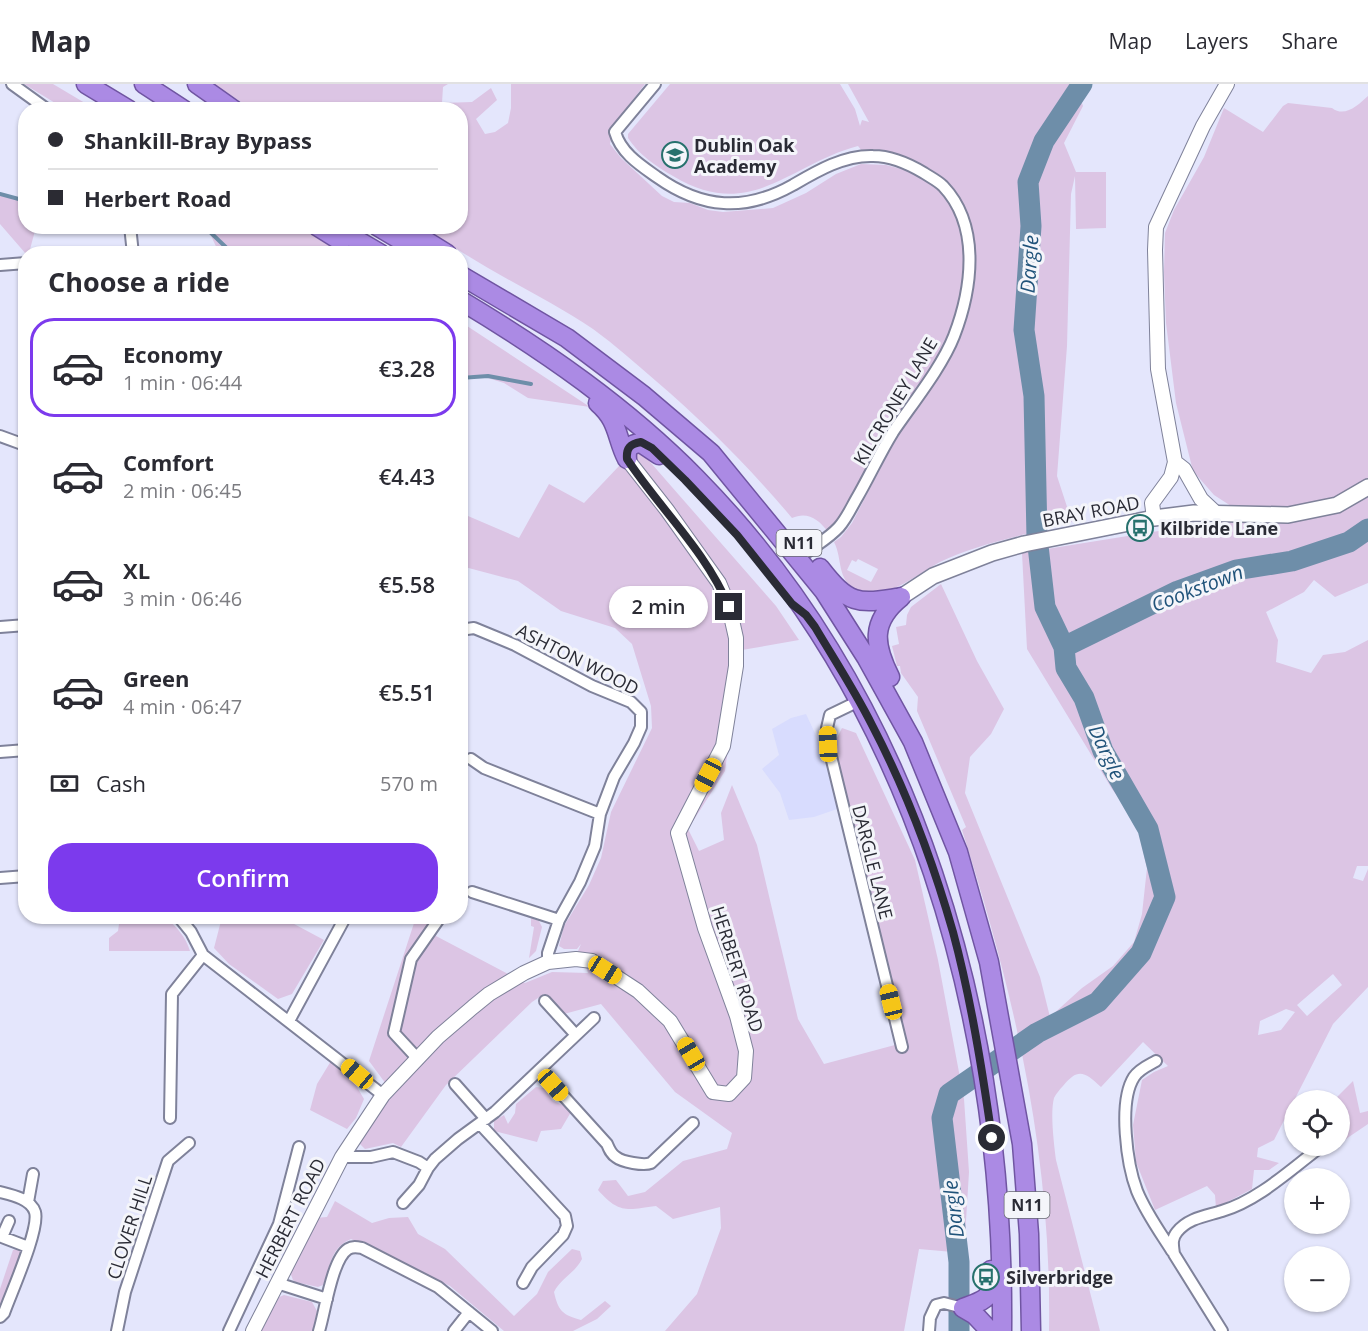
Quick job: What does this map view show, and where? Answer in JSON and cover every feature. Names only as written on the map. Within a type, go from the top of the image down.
[{"type":"highway","points":[[86,84],[116,102]]},
{"type":"highway","points":[[144,84],[172,102]]},
{"type":"highway","points":[[197,84],[223,102]]},
{"type":"highway","points":[[330,234],[351,246]]},
{"type":"highway","points":[[347,234],[367,246]]},
{"type":"highway","points":[[390,234],[411,246]]},
{"type":"highway","points":[[415,234],[434,246]]},
{"type":"highway","name":"N11","points":[[468,268],[645,396],[734,471],[784,523],[837,588],[865,603],[900,597]]},
{"type":"highway","name":"N11","points":[[468,280],[567,338]]},
{"type":"highway","name":"N11","points":[[468,305],[558,361],[606,398],[696,478],[758,548],[806,615],[859,701],[896,774],[925,848],[952,932],[978,1051],[997,1170],[1003,1283],[1002,1331]]},
{"type":"highway","points":[[468,314],[523,347],[602,406],[617,427],[627,459]]},
{"type":"highway","name":"N11","points":[[627,459],[626,451],[635,444],[641,442],[652,448],[737,535],[792,604],[806,615]]},
{"type":"highway","name":"N11","points":[[711,453],[824,591],[866,657],[913,742]]},
{"type":"highway","name":"N11","points":[[900,597],[888,607],[883,616],[879,626],[877,647],[893,682],[913,742],[958,852],[989,962],[1022,1144],[1029,1234],[1030,1331]]},
{"type":"highway","name":"N11","points":[[956,1306],[982,1301],[992,1288],[988,1194],[983,1143],[990,1121]]},
{"type":"highway","points":[[956,1306],[975,1316],[990,1331]]},
{"type":"main road","name":"BRAY ROAD","points":[[900,597],[933,576],[992,553],[1024,544],[1154,518],[1194,513],[1288,515],[1337,505],[1368,487]]},
{"type":"street","points":[[12,84],[37,102]]},
{"type":"street","name":"KILCRONEY LANE","points":[[655,84],[615,132],[617,141],[633,161],[676,191],[706,201],[732,204],[763,199],[828,166],[855,157],[875,156],[899,161],[942,184],[954,200],[966,223],[970,259],[967,290],[954,337],[892,434],[846,518],[830,535],[807,552]]},
{"type":"street","points":[[1154,518],[1152,503],[1171,477],[1175,462],[1158,369],[1156,228],[1203,126],[1227,84]]},
{"type":"street","points":[[0,265],[18,264]]},
{"type":"street","points":[[0,436],[18,443]]},
{"type":"street","name":"HERBERT ROAD","points":[[253,1331],[342,1157],[383,1095],[438,1037],[489,994],[516,978],[549,962],[576,959],[592,961],[638,991],[670,1021],[713,1092],[729,1094],[744,1078],[746,1052],[737,1016],[705,928],[678,833],[723,746],[736,666],[734,625],[719,583],[627,459]]},
{"type":"street","points":[[1175,462],[1184,469],[1201,499],[1217,514]]},
{"type":"street","points":[[0,627],[18,626]]},
{"type":"street","name":"ASHTON WOOD","points":[[468,629],[474,628],[489,634],[637,706],[641,712],[641,727],[614,777],[600,814],[595,846],[580,882],[559,920],[548,953],[549,962]]},
{"type":"street","name":"DARGLE LANE","points":[[859,701],[830,715],[827,728],[828,744],[902,1047]]},
{"type":"street","points":[[0,752],[18,751]]},
{"type":"street","points":[[471,759],[484,768],[600,814]]},
{"type":"street","points":[[0,878],[18,877]]},
{"type":"street","points":[[472,892],[559,920]]},
{"type":"street","points":[[184,924],[203,955],[383,1095]]},
{"type":"street","points":[[288,1021],[342,924]]},
{"type":"street","points":[[418,1059],[394,1033],[411,959],[435,924]]},
{"type":"street","points":[[170,1118],[172,994],[203,955]]},
{"type":"street","points":[[545,1001],[576,1035]]},
{"type":"street","points":[[403,1203],[419,1185],[428,1168],[458,1138],[483,1121],[594,1018]]},
{"type":"street","points":[[1156,1061],[1143,1068],[1134,1078],[1127,1102],[1126,1136],[1129,1162],[1137,1191],[1151,1218],[1222,1331]]},
{"type":"street","points":[[540,1070],[607,1144],[615,1157],[621,1160],[645,1166],[651,1163],[693,1123]]},
{"type":"street","points":[[455,1084],[483,1121],[565,1216],[567,1226],[563,1235],[532,1267],[523,1283]]},
{"type":"street","name":"CLOVER HILL","points":[[117,1331],[125,1292],[168,1161],[189,1143]]},
{"type":"street","points":[[229,1331],[279,1224],[299,1147]]},
{"type":"street","points":[[342,1157],[371,1157],[393,1152],[428,1168]]},
{"type":"street","points":[[1174,1254],[1173,1240],[1177,1232],[1186,1224],[1202,1215],[1243,1203],[1308,1156]]},
{"type":"street","points":[[28,1202],[33,1174]]},
{"type":"street","points":[[0,1192],[28,1202],[34,1211],[35,1228],[4,1313],[0,1317]]},
{"type":"street","points":[[9,1221],[1,1239],[28,1247]]},
{"type":"street","points":[[319,1331],[338,1261],[347,1249],[354,1247],[362,1248],[438,1287],[492,1331]]},
{"type":"street","points":[[277,1283],[327,1299]]},
{"type":"street","points":[[929,1331],[930,1318],[936,1305],[944,1303],[956,1306]]},
{"type":"street","points":[[454,1331],[470,1312]]},
{"type":"shaded area","points":[[24,84],[53,84],[83,102],[54,102]]},
{"type":"shaded area","points":[[213,84],[448,84],[443,87],[442,102],[241,102]]},
{"type":"shaded area","points":[[511,84],[645,84],[613,126],[610,144],[621,158],[662,196],[674,202],[690,203],[708,210],[723,212],[773,208],[806,193],[836,174],[861,164],[886,165],[905,170],[931,183],[901,158],[862,151],[858,146],[833,154],[769,185],[748,192],[725,194],[701,189],[654,164],[642,155],[628,138],[628,134],[670,84],[840,84],[855,109],[860,126],[862,120],[869,122],[848,84],[1075,84],[1083,106],[1064,143],[1076,172],[1106,172],[1106,228],[1076,229],[1075,176],[1071,194],[1067,346],[1057,476],[1072,522],[955,555],[890,590],[868,593],[857,590],[850,586],[843,575],[834,542],[852,523],[931,370],[828,532],[821,523],[808,516],[792,518],[710,430],[601,335],[468,256],[468,246],[453,246],[436,234],[468,234],[468,102],[472,102],[491,88],[497,100],[476,119],[485,134],[495,132],[508,123],[511,108]],"holes":[[[858,559],[878,569],[871,582],[847,570],[852,560],[856,562]]]},
{"type":"shaded area","points":[[1368,96],[1368,583],[1335,597],[1314,580],[1304,592],[1266,612],[1278,640],[1276,662],[1311,673],[1323,655],[1345,652],[1368,640],[1368,866],[1357,866],[1353,878],[1363,881],[1368,869],[1368,987],[1333,1024],[1299,1090],[1284,1090],[1284,1120],[1274,1140],[1258,1148],[1257,1157],[1279,1163],[1269,1170],[1254,1170],[1252,1189],[1216,1208],[1215,1195],[1207,1186],[1155,1210],[1136,1162],[1133,1125],[1142,1080],[1168,1066],[1143,1042],[1101,1087],[1082,1074],[1077,1074],[1068,1080],[1054,1098],[1053,1104],[1056,1160],[1100,1331],[1049,1331],[1044,1202],[1037,1139],[1014,1015],[962,830],[966,827],[917,711],[918,697],[901,673],[900,666],[897,666],[892,646],[899,644],[896,627],[906,625],[911,607],[941,584],[977,661],[1004,709],[991,734],[970,757],[965,793],[1040,977],[1050,1017],[1082,988],[1113,966],[1134,942],[1142,914],[1147,868],[1136,821],[1112,789],[1027,649],[1022,553],[1171,529],[1201,528],[1245,515],[1214,495],[1193,471],[1176,403],[1166,323],[1165,233],[1174,210],[1204,157],[1224,108],[1263,132],[1283,106],[1288,103],[1332,108],[1342,112],[1356,106]],"holes":[[[1333,974],[1342,985],[1307,1016],[1297,1005]],[[1286,1009],[1295,1012],[1281,1030],[1258,1035],[1260,1021]]]},
{"type":"shaded area","points":[[0,194],[18,198],[18,234],[34,234],[31,246],[19,246],[0,224]]},
{"type":"shaded area","points":[[210,234],[312,234],[334,246],[216,246]]},
{"type":"shaded area","points":[[468,327],[590,407],[528,398],[504,383],[478,375],[468,376]]},
{"type":"shaded area","points":[[637,447],[776,606],[799,640],[742,650],[716,750],[727,756],[725,771],[688,829],[699,851],[724,840],[721,813],[732,785],[757,845],[798,1019],[824,1064],[906,1042],[834,744],[842,728],[856,733],[915,860],[938,960],[964,1099],[969,1172],[964,1253],[919,1249],[904,1331],[665,1331],[697,1294],[721,1228],[720,1207],[673,1219],[656,1206],[630,1209],[618,1207],[598,1190],[603,1181],[616,1180],[628,1196],[645,1192],[683,1161],[727,1149],[732,1133],[675,1092],[601,1004],[564,1014],[544,994],[532,1002],[446,1085],[401,1147],[393,1143],[365,1149],[358,1142],[386,1084],[369,1061],[414,924],[439,924],[436,936],[525,983],[552,972],[588,973],[584,959],[578,951],[581,944],[577,949],[564,949],[559,946],[564,926],[589,885],[601,858],[611,812],[652,728],[651,706],[632,644],[615,628],[561,611],[518,581],[468,568],[468,516],[519,538],[549,484],[584,503]]},
{"type":"shaded area","points":[[806,714],[829,763],[840,808],[814,817],[789,820],[780,793],[762,769],[779,755],[772,729],[791,718]]},
{"type":"shaded area","points":[[531,918],[539,921],[542,927],[536,951],[529,958],[534,927],[531,926]]},
{"type":"shaded area","points":[[119,924],[173,924],[186,941],[190,951],[109,951],[109,938],[118,931]]},
{"type":"shaded area","points":[[220,924],[294,924],[324,940],[292,994],[278,999],[229,964],[214,948]]},
{"type":"shaded area","points":[[331,1061],[354,1082],[364,1099],[356,1118],[347,1129],[310,1110],[317,1084]]},
{"type":"shaded area","points":[[1353,1081],[1360,1113],[1368,1111],[1368,1124],[1350,1136],[1350,1090],[1344,1090]]},
{"type":"shaded area","points":[[536,1087],[544,1088],[553,1101],[563,1105],[571,1112],[561,1129],[541,1131],[537,1142],[494,1131],[494,1121],[504,1115],[508,1124],[515,1113],[516,1104]]},
{"type":"shaded area","points":[[335,1201],[372,1223],[389,1218],[408,1217],[418,1234],[445,1249],[514,1316],[537,1294],[548,1272],[572,1249],[580,1251],[582,1259],[554,1292],[559,1307],[565,1314],[581,1320],[605,1301],[611,1306],[597,1319],[573,1331],[504,1331],[450,1286],[351,1239],[335,1253],[323,1285],[318,1287],[295,1282],[290,1272],[315,1218],[327,1217]]},
{"type":"shaded area","points":[[19,1248],[21,1252],[0,1308],[0,1289],[13,1250]]},
{"type":"shaded area","points":[[284,1295],[312,1302],[317,1311],[313,1331],[260,1331],[277,1298]]},
{"type":"waterway","name":"Dargle","points":[[959,1331],[959,1262],[942,1118],[949,1094],[1037,1033],[1098,1002],[1141,953],[1165,897],[1148,829],[1103,751],[1084,698],[1066,668],[1064,647],[1045,607],[1037,537],[1034,396],[1024,330],[1031,226],[1028,182],[1044,141],[1082,84]]},
{"type":"waterway","points":[[0,194],[18,199]]},
{"type":"waterway","points":[[212,234],[225,246]]},
{"type":"waterway","points":[[468,377],[488,376],[531,384]]},
{"type":"waterway","name":"Cookstown","points":[[1064,647],[1178,591],[1236,570],[1292,561],[1349,542],[1368,529]]},
{"type":"place","name":"Dublin Oak Academy","points":[[675,155]]},
{"type":"place","name":"Kilbride Lane","points":[[1140,528]]},
{"type":"place","name":"Silverbridge","points":[[986,1277]]},
{"type":"route","points":[[729,607],[719,583],[627,459],[626,451],[629,447],[641,442],[652,448],[737,535],[792,604],[806,615],[815,627],[873,725],[896,774],[925,848],[952,932],[972,1014],[992,1138]]}]
